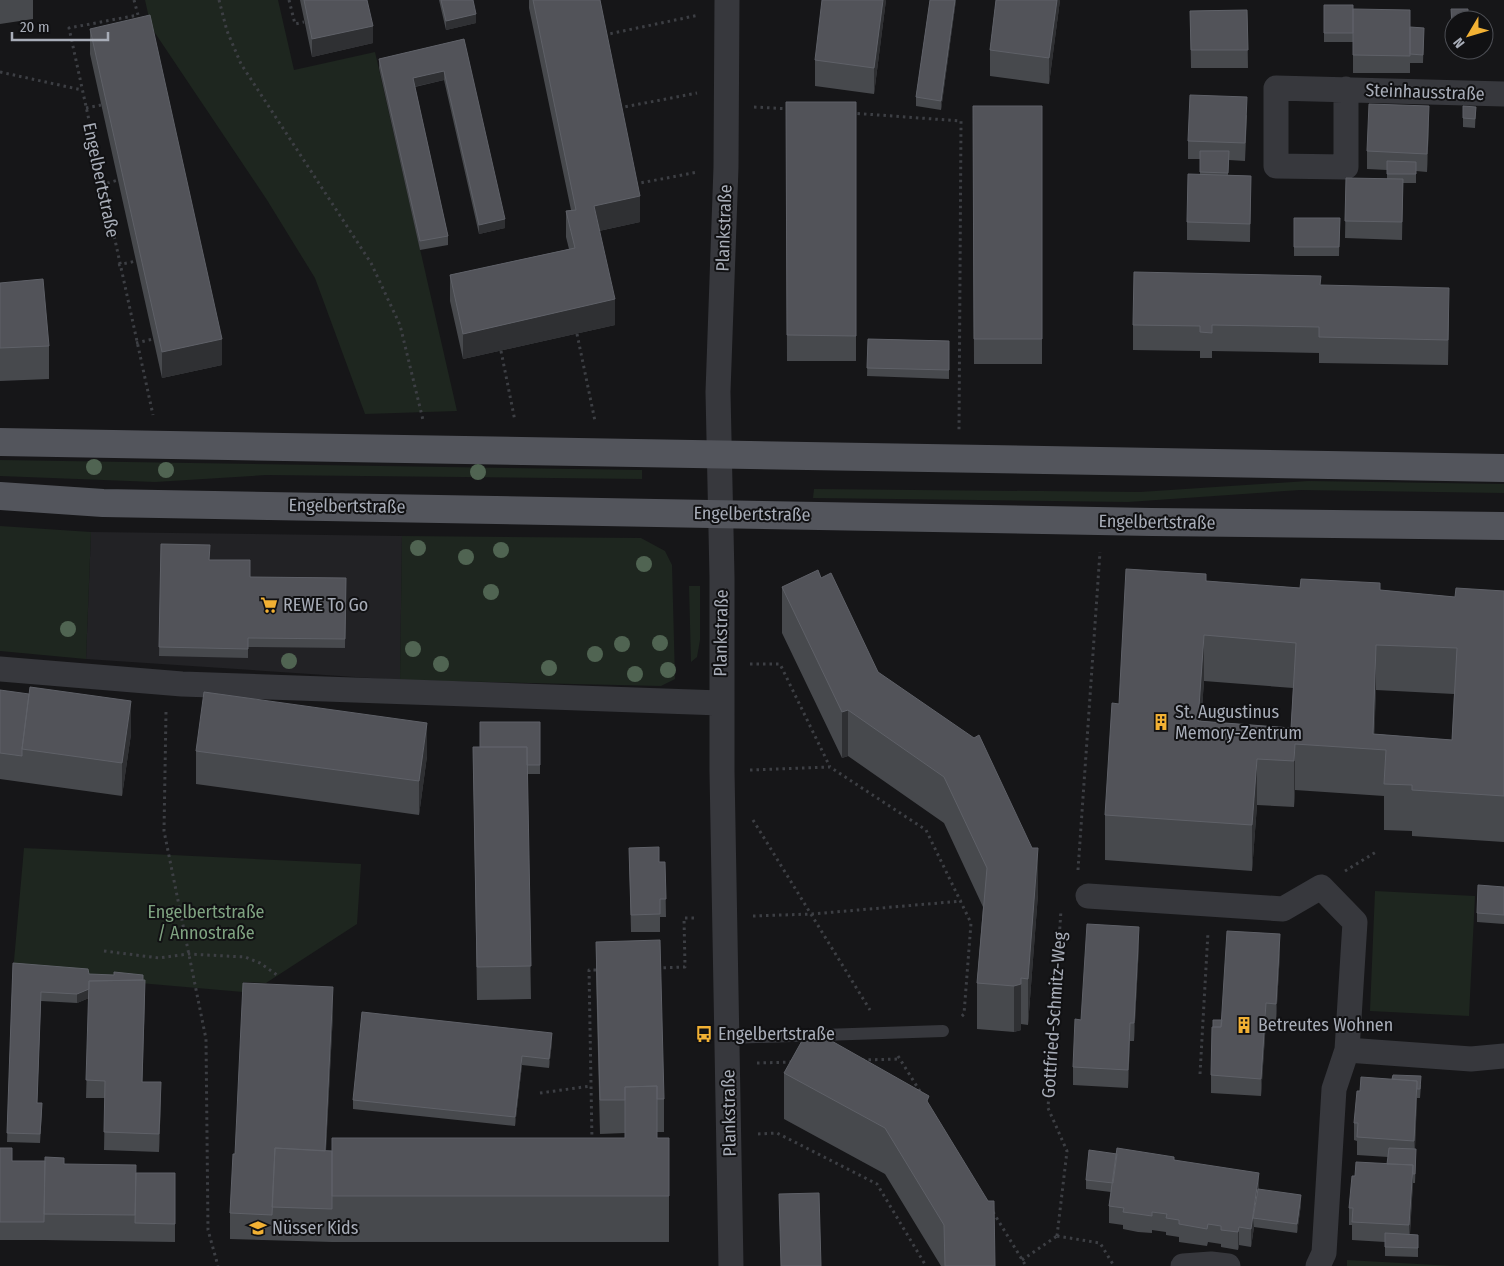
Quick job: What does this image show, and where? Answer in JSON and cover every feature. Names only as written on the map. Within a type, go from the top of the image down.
[{"type":"main road","points":[[0,442],[1504,468]]},
{"type":"main road","name":"Engelbertstraße","points":[[0,496],[103,503],[1103,521],[1504,526]]},
{"type":"street","name":"Plankstraße","points":[[727,4],[726,167],[718,392],[721,703],[731,1266]]},
{"type":"street","name":"Steinhausstraße","points":[[1346,89],[1504,94]]},
{"type":"street","points":[[0,668],[167,683],[721,703]]},
{"type":"street","points":[[1082,896],[1283,909],[1321,887],[1355,922],[1347,1050],[1334,1089],[1324,1253],[1318,1266]]},
{"type":"street","points":[[1347,1050],[1471,1059],[1504,1056]]},
{"type":"street","points":[[1183,1266],[1212,1264],[1228,1266]]},
{"type":"lane","points":[[728,1038],[943,1031]]},
{"type":"path","name":"Engelbertstraße","points":[[134,0],[138,14],[68,28],[118,265],[159,444]]},
{"type":"path","points":[[219,0],[228,31],[241,64],[371,263],[400,325],[431,449]]},
{"type":"path","points":[[290,0],[295,24],[304,22]]},
{"type":"path","points":[[601,35],[727,4]]},
{"type":"path","points":[[0,72],[82,90]]},
{"type":"path","points":[[616,108],[726,96],[794,109]]},
{"type":"path","points":[[86,108],[101,105]]},
{"type":"path","points":[[841,113],[961,121],[958,458]]},
{"type":"path","points":[[632,184],[726,167]]},
{"type":"path","points":[[101,185],[118,180]]},
{"type":"path","points":[[118,265],[136,261]]},
{"type":"path","points":[[577,334],[601,452]]},
{"type":"path","points":[[136,343],[153,339]]},
{"type":"path","points":[[501,351],[521,450]]},
{"type":"path","points":[[1082,896],[1103,521]]},
{"type":"path","points":[[721,663],[780,664],[830,767],[926,830],[962,902],[970,923],[964,1014],[943,1031]]},
{"type":"path","points":[[167,683],[164,831],[206,1039],[208,1230],[218,1266]]},
{"type":"path","points":[[722,770],[830,767]]},
{"type":"path","points":[[1321,887],[1376,852]]},
{"type":"path","name":"Gottfried-Schmitz-Weg","points":[[1056,1236],[1067,1151],[1048,1108],[1062,895],[1082,896]]},
{"type":"path","points":[[656,968],[685,967],[684,918],[812,914],[962,902]]},
{"type":"path","points":[[1200,1074],[1210,904]]},
{"type":"path","points":[[104,951],[158,958],[188,954],[245,957],[260,963],[277,976]]},
{"type":"path","points":[[592,1147],[588,970],[608,970]]},
{"type":"path","points":[[853,1060],[901,1059]]},
{"type":"path","points":[[728,1064],[795,1062]]},
{"type":"path","points":[[540,1093],[591,1086]]},
{"type":"path","points":[[730,1135],[777,1133],[877,1184],[926,1266]]},
{"type":"path","points":[[1026,1266],[1022,1260],[1056,1236],[1100,1243],[1114,1266]]},
{"type":"shaded area","points":[[91,532],[402,536],[400,680],[86,659]]},
{"type":"green space","points":[[145,0],[278,0],[294,70],[375,52],[457,411],[365,414],[315,278],[267,200],[151,27]]},
{"type":"green space","points":[[0,460],[642,470],[642,479],[266,475],[155,482],[0,476]]},
{"type":"green space","points":[[1308,481],[1504,484],[1504,493],[1300,490],[1128,502],[813,498],[814,489],[1140,492]]},
{"type":"green space","points":[[0,526],[91,532],[86,659],[0,651]]},
{"type":"green space","points":[[402,536],[641,538],[665,551],[672,565],[675,679],[661,686],[400,680]]},
{"type":"green space","points":[[689,586],[700,586],[700,640],[697,657],[691,662]]},
{"type":"green space","name":"Engelbertstraße / Annostraße","points":[[24,848],[361,864],[357,924],[266,983],[243,982],[243,992],[13,972]]},
{"type":"green space","points":[[1375,891],[1475,896],[1469,1016],[1370,1011]]},
{"type":"green space","points":[[1347,1260],[1454,1266],[1347,1266]]},
{"type":"building","points":[[304,0],[367,0],[373,26],[312,39]]},
{"type":"building","points":[[441,0],[473,0],[476,14],[446,21]]},
{"type":"building","points":[[533,0],[600,0],[640,196],[594,206],[615,299],[463,334],[450,275],[575,248],[566,211],[576,210]]},
{"type":"building","points":[[822,0],[883,0],[874,68],[815,60]]},
{"type":"building","points":[[930,0],[955,0],[941,101],[916,97]]},
{"type":"building","points":[[996,0],[1057,0],[1049,58],[990,50]]},
{"type":"building","points":[[1324,5],[1353,5],[1353,33],[1324,33]]},
{"type":"building","points":[[1353,9],[1410,10],[1410,56],[1353,55]]},
{"type":"building","points":[[1451,9],[1468,9],[1468,10]]},
{"type":"building","points":[[1247,10],[1248,50],[1191,50],[1190,11]]},
{"type":"building","points":[[150,15],[222,339],[162,352],[90,29]]},
{"type":"building","points":[[1410,27],[1424,28],[1423,55],[1410,54]]},
{"type":"building","points":[[464,39],[505,219],[479,225],[444,71],[413,78],[448,236],[420,241],[379,59]]},
{"type":"building","points":[[1190,95],[1247,97],[1245,143],[1188,141]]},
{"type":"building","points":[[786,102],[856,102],[856,336],[787,335]]},
{"type":"building","points":[[1369,104],[1429,106],[1427,154],[1367,151]]},
{"type":"building","points":[[973,106],[1042,106],[1042,339],[974,339]]},
{"type":"building","points":[[1463,106],[1476,107],[1475,119],[1463,118]]},
{"type":"building","points":[[1200,151],[1229,151],[1228,173],[1200,172]]},
{"type":"building","points":[[1387,161],[1416,162],[1416,174],[1387,174]]},
{"type":"building","points":[[1188,174],[1251,176],[1250,224],[1187,222]]},
{"type":"building","points":[[1346,178],[1403,179],[1402,222],[1345,221]]},
{"type":"building","points":[[1294,218],[1340,218],[1339,247],[1294,247]]},
{"type":"building","points":[[1134,272],[1321,276],[1320,285],[1449,288],[1448,340],[1319,337],[1319,327],[1212,325],[1212,333],[1200,332],[1200,326],[1133,325]]},
{"type":"building","points":[[43,279],[49,346],[0,348],[0,283]]},
{"type":"building","points":[[868,339],[949,341],[949,370],[867,368]]},
{"type":"building","points":[[161,544],[210,545],[209,560],[250,560],[250,577],[346,578],[345,639],[248,638],[248,649],[159,647]]},
{"type":"building","name":"St. Augustinus Memory-Zentrum","points":[[1126,569],[1206,574],[1206,581],[1300,588],[1301,579],[1380,583],[1380,590],[1455,597],[1456,588],[1504,591],[1504,796],[1412,790],[1412,785],[1384,784],[1386,750],[1295,744],[1294,761],[1257,759],[1252,825],[1105,815],[1112,703],[1119,704]],"holes":[[[1204,635],[1296,643],[1291,728],[1198,721]],[[1376,645],[1457,648],[1452,740],[1373,734]]]},
{"type":"building","points":[[818,570],[821,578],[831,573],[878,672],[974,738],[979,735],[1032,848],[1038,848],[1028,979],[1021,978],[1021,984],[1014,986],[977,983],[987,868],[944,777],[848,710],[842,712],[782,587]]},
{"type":"building","points":[[30,687],[131,701],[122,763],[22,749]]},
{"type":"building","points":[[0,690],[29,694],[22,756],[0,753]]},
{"type":"building","points":[[204,692],[427,723],[419,781],[196,751]]},
{"type":"building","points":[[480,722],[540,722],[540,765],[527,765],[527,747],[480,747]]},
{"type":"building","points":[[473,747],[527,747],[531,966],[477,967]]},
{"type":"building","points":[[659,847],[659,862],[665,862],[666,899],[660,899],[660,914],[631,915],[629,848]]},
{"type":"building","points":[[1478,885],[1504,887],[1504,915],[1477,913]]},
{"type":"building","points":[[1087,924],[1139,927],[1134,1023],[1130,1023],[1128,1070],[1073,1067],[1075,1019],[1081,1020]]},
{"type":"building","name":"Betreutes Wohnen","points":[[1227,931],[1280,934],[1276,1004],[1266,1003],[1261,1079],[1211,1075],[1212,1027],[1221,1027]]},
{"type":"building","points":[[660,940],[664,1099],[657,1099],[657,1086],[625,1087],[625,1100],[600,1100],[596,942]]},
{"type":"building","points":[[13,963],[88,969],[89,974],[114,975],[114,972],[143,975],[143,980],[89,981],[89,989],[77,994],[41,992],[37,1103],[42,1103],[40,1134],[7,1133]]},
{"type":"building","points":[[145,980],[142,1082],[161,1082],[159,1134],[104,1132],[105,1081],[86,1080],[89,981]]},
{"type":"building","points":[[243,983],[333,987],[325,1151],[275,1148],[272,1215],[230,1213],[233,1154],[235,1154]]},
{"type":"building","points":[[362,1012],[552,1033],[549,1059],[522,1056],[515,1117],[353,1100]]},
{"type":"building","points":[[1213,1020],[1222,1020],[1221,1027],[1213,1027]]},
{"type":"building","points":[[814,1031],[929,1096],[927,1101],[988,1201],[994,1201],[995,1266],[945,1266],[944,1225],[885,1128],[784,1073],[803,1039],[807,1042]]},
{"type":"building","points":[[1393,1075],[1421,1076],[1420,1089],[1417,1089],[1417,1081],[1392,1079]]},
{"type":"building","points":[[1361,1077],[1417,1081],[1414,1141],[1357,1137],[1358,1123],[1354,1123],[1357,1091],[1360,1091]]},
{"type":"building","points":[[657,1086],[657,1138],[669,1138],[669,1196],[332,1196],[332,1138],[625,1138],[625,1087]]},
{"type":"building","points":[[0,1148],[12,1148],[12,1161],[45,1161],[44,1222],[0,1222]]},
{"type":"building","points":[[275,1148],[332,1151],[332,1209],[272,1207]]},
{"type":"building","points":[[1117,1148],[1174,1157],[1174,1160],[1259,1173],[1251,1229],[1239,1227],[1238,1232],[1221,1230],[1221,1226],[1208,1224],[1207,1229],[1179,1224],[1179,1220],[1166,1218],[1167,1214],[1152,1212],[1152,1216],[1123,1212],[1124,1208],[1109,1206]]},
{"type":"building","points":[[1389,1148],[1416,1149],[1415,1174],[1413,1174],[1413,1165],[1387,1164]]},
{"type":"building","points":[[1089,1150],[1117,1154],[1113,1183],[1086,1180]]},
{"type":"building","points":[[45,1157],[64,1158],[64,1164],[136,1165],[135,1215],[44,1214]]},
{"type":"building","points":[[1356,1162],[1413,1165],[1409,1225],[1352,1222],[1353,1208],[1349,1208],[1352,1176],[1355,1176]]},
{"type":"building","points":[[136,1173],[175,1173],[175,1224],[135,1223]]},
{"type":"building","points":[[1258,1189],[1301,1195],[1297,1224],[1253,1218]]},
{"type":"building","points":[[819,1193],[821,1266],[781,1266],[779,1194]]},
{"type":"building","points":[[1385,1233],[1418,1235],[1418,1248],[1385,1247]]},
{"type":"place","name":"REWE To Go","points":[[269,605]]},
{"type":"place","name":"St. Augustinus Memory-Zentrum","points":[[1161,722]]},
{"type":"place","name":"Betreutes Wohnen","points":[[1244,1025]]},
{"type":"place","name":"Engelbertstraße","points":[[704,1034]]},
{"type":"place","name":"Nüsser Kids","points":[[258,1228]]}]
